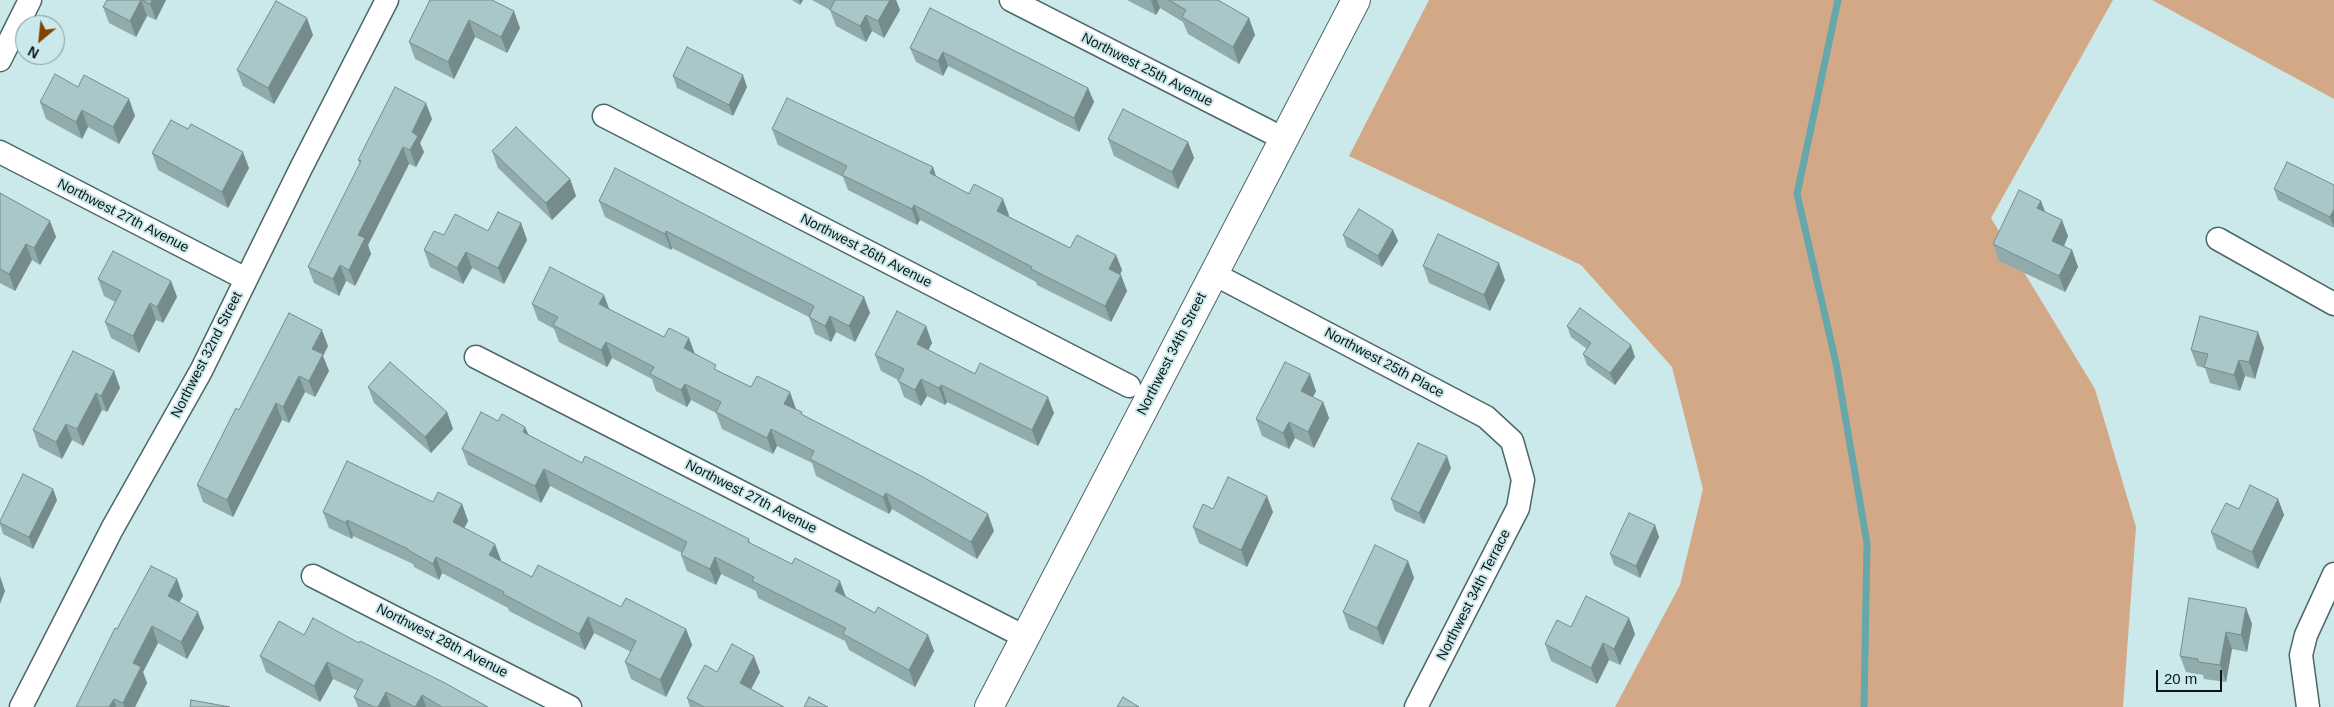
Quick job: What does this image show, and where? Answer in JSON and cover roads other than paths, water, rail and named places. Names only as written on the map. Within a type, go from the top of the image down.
[{"type":"main road","name":"Northwest 34th Street","points":[[989,707],[1356,0]]},
{"type":"street","points":[[0,60],[30,0]]},
{"type":"street","name":"Northwest 32nd Street","points":[[21,707],[112,529],[200,371],[387,0]]},
{"type":"street","name":"Northwest 25th Avenue","points":[[1011,0],[1284,139]]},
{"type":"street","name":"Northwest 26th Avenue","points":[[604,116],[1129,386]]},
{"type":"street","name":"Northwest 27th Avenue","points":[[0,152],[246,279]]},
{"type":"street","points":[[2218,239],[2334,304]]},
{"type":"street","name":"Northwest 25th Place","points":[[1214,274],[1486,417],[1512,441],[1524,480]]},
{"type":"street","name":"Northwest 27th Avenue","points":[[476,357],[1025,637]]},
{"type":"street","name":"Northwest 34th Terrace","points":[[1416,707],[1518,508],[1524,480]]},
{"type":"street","points":[[2308,707],[2301,655],[2306,635],[2334,574]]},
{"type":"street","name":"Northwest 28th Avenue","points":[[313,576],[570,707]]},
{"type":"waterway","points":[[1838,0],[1797,194],[1836,363],[1867,543],[1864,707]]}]
